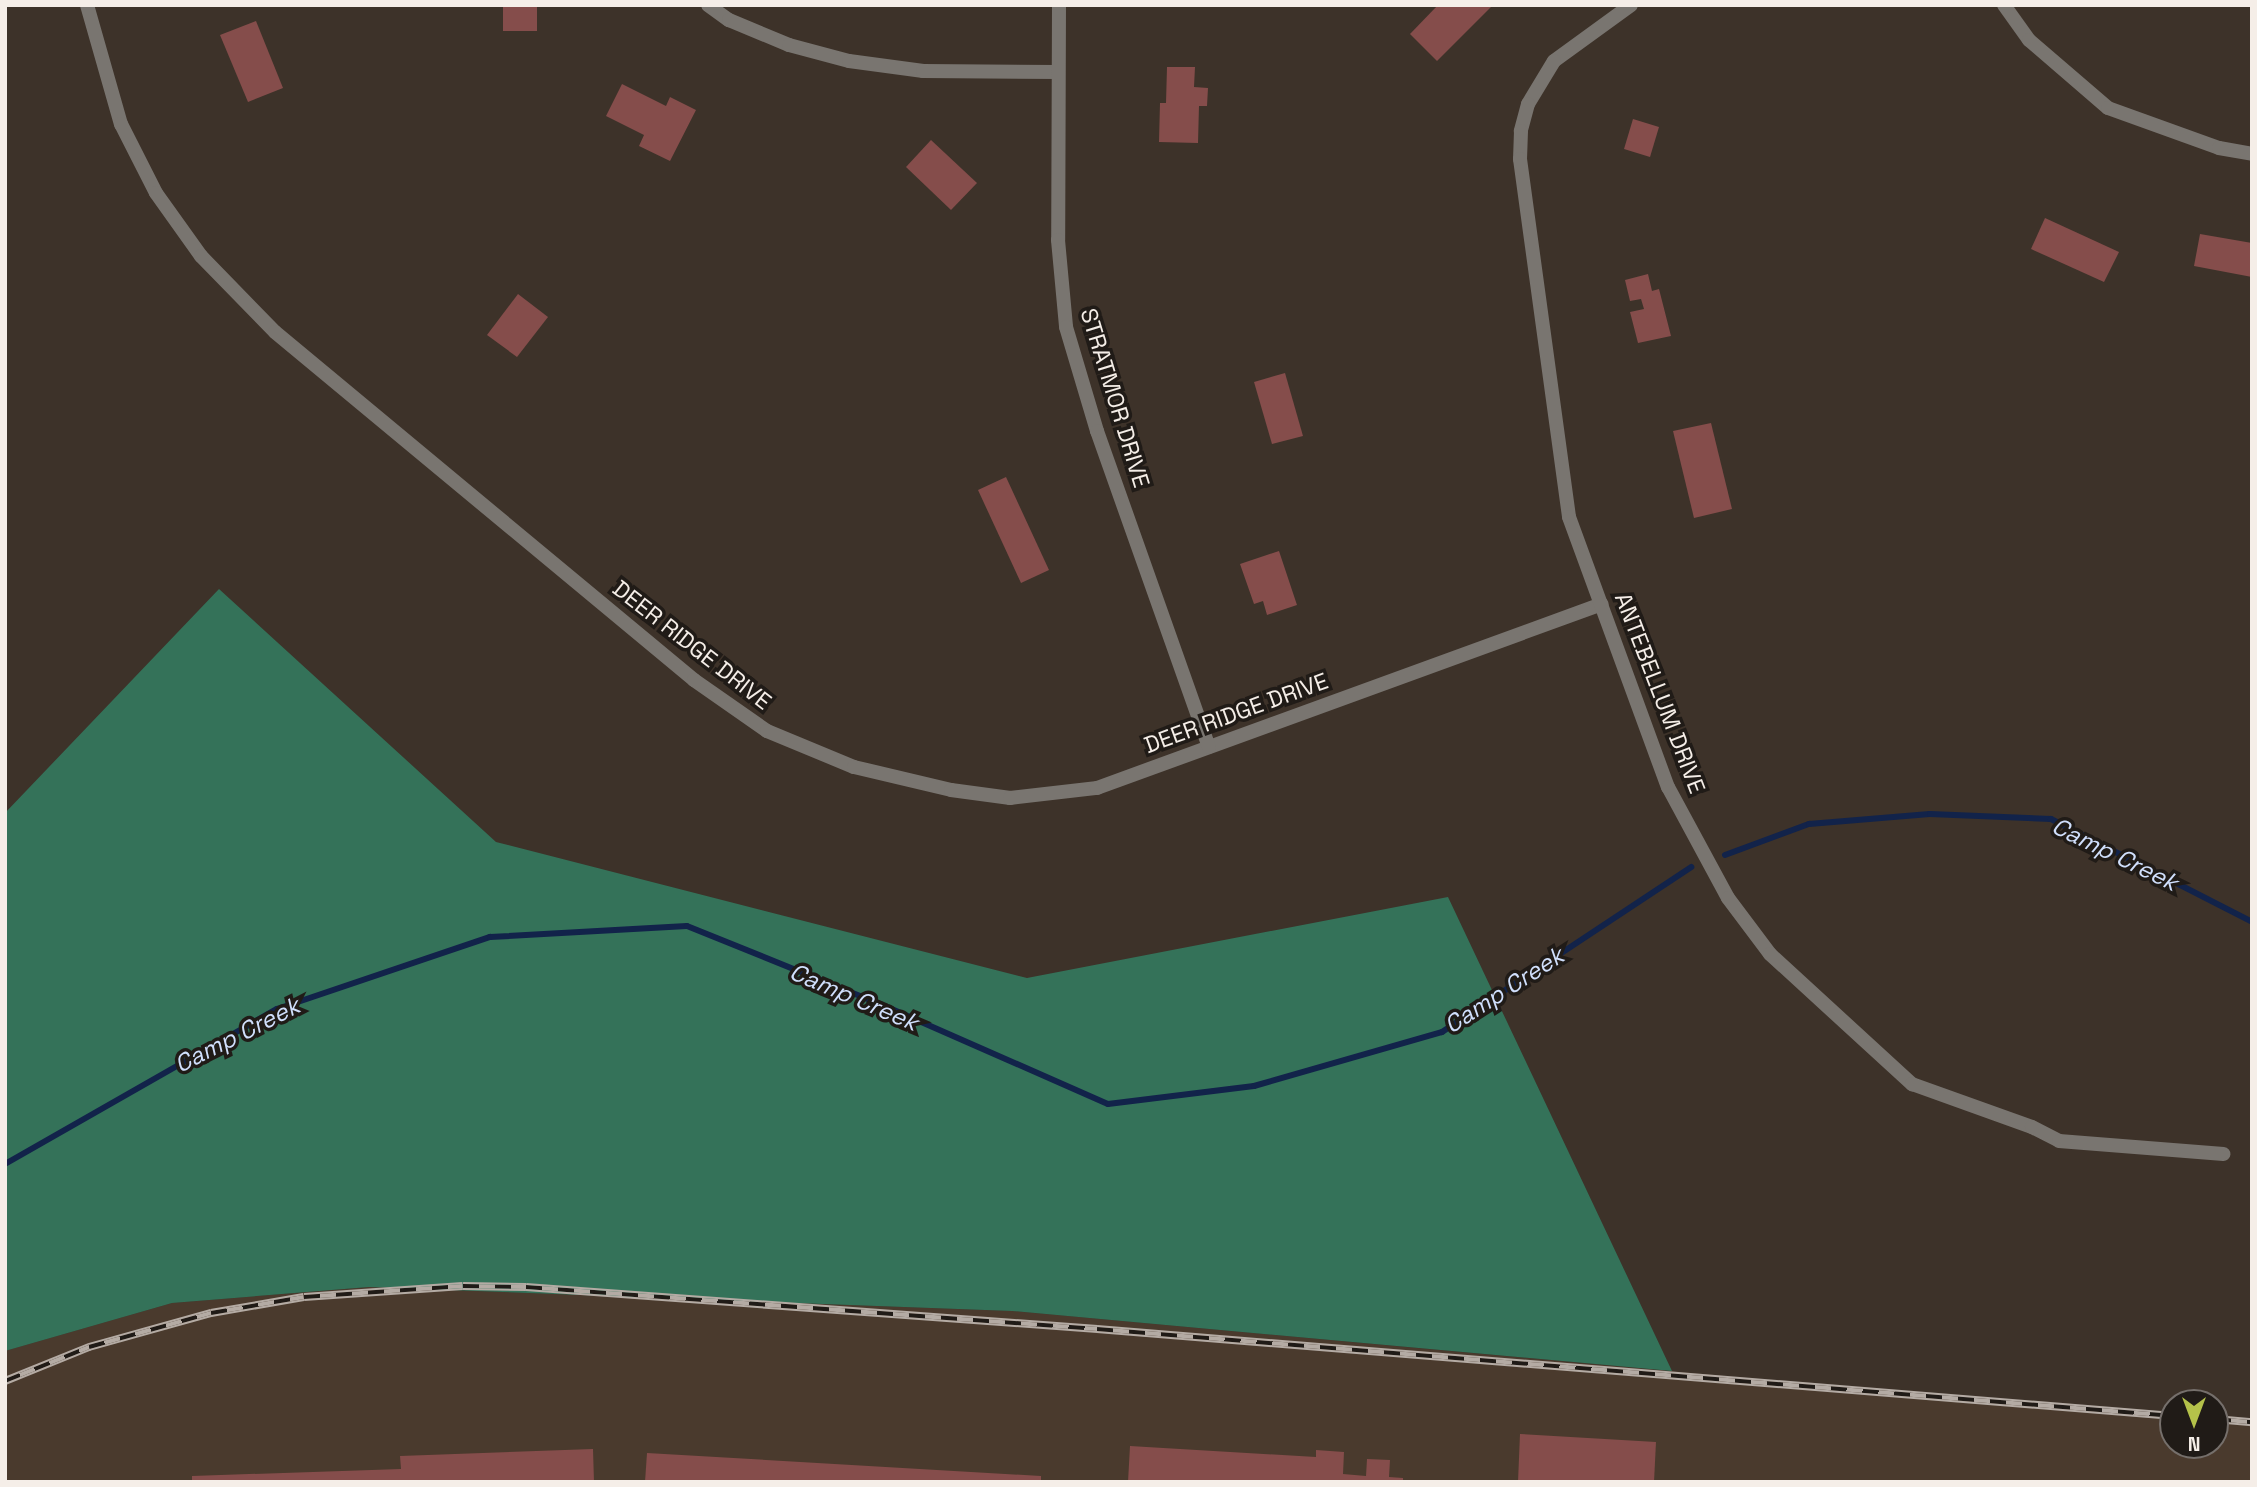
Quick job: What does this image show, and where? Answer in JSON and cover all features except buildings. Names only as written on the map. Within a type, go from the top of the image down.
[{"type":"street","name":"DEER RIDGE DRIVE","points":[[86,5],[121,124],[156,193],[201,256],[275,332],[694,680],[767,731],[854,767],[951,790],[1010,798],[1097,788],[1602,604]]},
{"type":"street","points":[[708,5],[729,20],[789,45],[849,61],[923,71],[1058,72]]},
{"type":"street","name":"STRATMOR DRIVE","points":[[1059,5],[1058,240],[1066,327],[1097,431],[1209,747]]},
{"type":"street","name":"ANTEBELLUM DRIVE","points":[[1630,5],[1554,61],[1528,104],[1521,131],[1520,159],[1569,517],[1668,787],[1728,898],[1770,954],[1912,1084],[2032,1127],[2059,1141],[2223,1154]]},
{"type":"street","points":[[2004,5],[2029,40],[2108,108],[2219,148],[2252,155]]},
{"type":"shaded area","points":[[369,1287],[1012,1311],[2159,1416],[2159,1459],[2229,1459],[2229,1422],[2252,1424],[2252,1482],[5,1482],[5,1351],[172,1303]]},
{"type":"green space","points":[[219,589],[496,842],[1027,978],[1448,897],[1672,1371],[1012,1311],[369,1287],[172,1303],[5,1351],[5,813]]},
{"type":"waterway","name":"Camp Creek","points":[[1725,855],[1809,824],[1930,814],[2051,819],[2252,922]]},
{"type":"waterway","name":"Camp Creek","points":[[5,1164],[277,1009],[490,937],[687,926],[878,1003],[1108,1104],[1254,1086],[1442,1032],[1691,867]]},
{"type":"railway","points":[[5,1381],[89,1347],[211,1313],[304,1297],[463,1286],[526,1287],[1097,1329],[2159,1415]]},
{"type":"railway","points":[[2229,1420],[2252,1422]]}]
